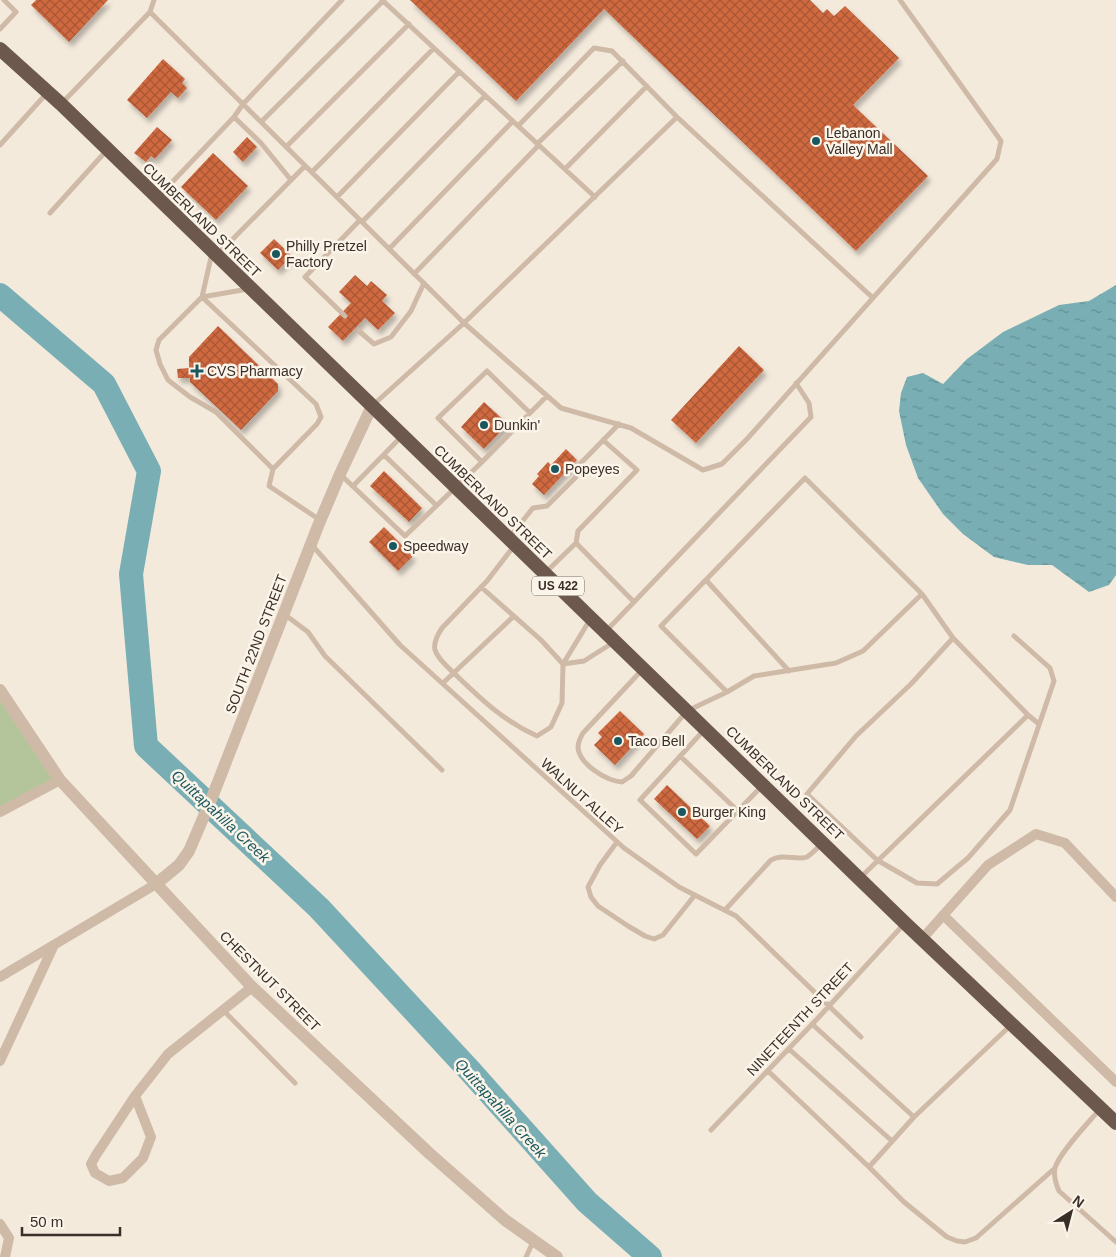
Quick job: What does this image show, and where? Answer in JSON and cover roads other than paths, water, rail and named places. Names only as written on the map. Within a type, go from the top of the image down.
[{"type":"highway","name":"CUMBERLAND STREET","points":[[0,49],[60,104],[454,488],[644,668],[905,923],[1116,1123]]},
{"type":"street","name":"SOUTH 22ND STREET","points":[[156,884],[179,865],[189,851],[213,795],[320,521],[372,406]]},
{"type":"street","name":"CHESTNUT STREET","points":[[0,690],[60,780],[252,987],[429,1153],[505,1220],[556,1257]]},
{"type":"street","points":[[0,812],[60,780]]},
{"type":"street","points":[[922,939],[988,865],[1036,834],[1065,843],[1116,897]]},
{"type":"street","points":[[0,977],[156,884]]},
{"type":"street","points":[[943,915],[1116,1082]]},
{"type":"street","points":[[0,1060],[54,945]]},
{"type":"street","points":[[135,1096],[151,1137],[143,1158],[123,1178],[109,1181],[95,1173],[91,1164],[135,1096],[168,1054],[252,987]]},
{"type":"street","points":[[0,1224],[9,1238],[5,1257]]},
{"type":"lane","points":[[0,29],[16,12],[4,0]]},
{"type":"lane","points":[[60,104],[150,12],[154,0]]},
{"type":"lane","points":[[157,198],[342,0]]},
{"type":"lane","points":[[261,122],[383,0],[595,197]]},
{"type":"lane","points":[[150,12],[464,323],[561,408],[631,428],[703,470],[722,464],[746,439],[997,159],[1001,141],[900,0]]},
{"type":"lane","points":[[286,147],[409,24]]},
{"type":"lane","points":[[312,172],[434,48]]},
{"type":"lane","points":[[518,126],[594,48],[612,51],[677,117],[873,298]]},
{"type":"lane","points":[[414,274],[622,61]]},
{"type":"lane","points":[[337,197],[460,72]]},
{"type":"lane","points":[[565,169],[647,86]]},
{"type":"lane","points":[[0,145],[47,92]]},
{"type":"lane","points":[[344,316],[305,276],[485,96]]},
{"type":"lane","points":[[234,117],[261,143],[291,180]]},
{"type":"lane","points":[[372,406],[464,323],[677,117]]},
{"type":"lane","points":[[389,249],[513,121]]},
{"type":"lane","points":[[50,213],[107,150]]},
{"type":"lane","points":[[273,469],[216,412],[190,397],[168,380],[156,350],[159,340],[202,297],[214,255],[305,166]]},
{"type":"lane","points":[[359,331],[374,344],[391,337],[411,311],[424,284]]},
{"type":"lane","points":[[202,297],[249,288]]},
{"type":"lane","points":[[202,297],[316,404],[321,417],[317,424],[273,469],[269,486],[320,521]]},
{"type":"lane","points":[[482,462],[438,418],[487,371],[530,413]]},
{"type":"lane","points":[[563,664],[584,661],[610,636],[634,602],[811,417],[809,403],[796,383]]},
{"type":"lane","points":[[340,474],[405,536],[547,396]]},
{"type":"lane","points":[[591,618],[563,664],[562,703],[551,727],[537,736],[520,729],[488,707],[442,662],[435,649],[437,635],[481,587],[533,508],[547,506],[576,477],[576,468],[619,424]]},
{"type":"lane","points":[[353,486],[402,436]]},
{"type":"lane","points":[[544,574],[576,543],[578,531],[637,470],[604,440]]},
{"type":"lane","points":[[384,455],[436,505]]},
{"type":"lane","points":[[728,692],[661,626],[805,478],[922,594],[952,638],[1039,724]]},
{"type":"lane","points":[[576,543],[634,602]]},
{"type":"lane","name":"WALNUT ALLEY","points":[[311,544],[400,645],[617,842],[680,887],[736,916],[861,1037]]},
{"type":"lane","points":[[706,580],[789,671]]},
{"type":"lane","points":[[481,587],[541,640],[563,664]]},
{"type":"lane","points":[[644,668],[583,734],[578,747],[580,757],[587,764],[603,777],[613,782],[622,782],[643,764],[687,711],[728,692],[754,676],[836,663],[863,651],[922,594]]},
{"type":"lane","points":[[284,614],[308,632],[325,656],[442,770]]},
{"type":"lane","points":[[443,683],[514,616]]},
{"type":"lane","points":[[952,638],[911,684],[856,736],[807,794],[877,860],[917,883],[937,884],[968,858],[1010,810],[1054,681],[1050,668],[1014,636]]},
{"type":"lane","points":[[859,878],[1028,715]]},
{"type":"lane","points":[[705,728],[640,800],[696,854],[763,784]]},
{"type":"lane","points":[[680,756],[738,811]]},
{"type":"lane","points":[[617,842],[600,865],[588,887],[591,898],[614,918],[645,936],[654,939],[663,935],[695,895]]},
{"type":"lane","points":[[725,910],[771,860],[779,856],[795,858],[807,856],[823,843]]},
{"type":"lane","name":"NINETEENTH STREET","points":[[712,1130],[905,923]]},
{"type":"lane","points":[[223,1010],[295,1083]]},
{"type":"lane","points":[[812,1024],[914,1117]]},
{"type":"lane","points":[[869,1167],[914,1117],[1012,1025]]},
{"type":"lane","points":[[789,1049],[892,1141]]},
{"type":"lane","points":[[768,1071],[904,1202],[947,1237],[965,1242],[976,1238],[1055,1168],[1066,1150],[1100,1108]]},
{"type":"lane","points":[[1055,1168],[1055,1180],[1059,1191],[1116,1242]]},
{"type":"lane","points":[[526,1257],[533,1241]]},
{"type":"water","points":[[1116,285],[1116,575],[1109,585],[1089,592],[1052,565],[1028,565],[994,557],[963,534],[943,514],[918,478],[906,445],[899,411],[901,393],[907,377],[923,373],[943,384],[967,359],[1003,332],[1059,305],[1089,301]]},
{"type":"waterway","name":"Quittapahilla Creek","points":[[0,295],[104,384],[149,471],[131,574],[146,746],[319,908],[471,1072],[587,1202],[650,1257]]},
{"type":"place","name":"Lebanon Valley Mall","points":[[816,141]]},
{"type":"place","name":"Philly Pretzel Factory","points":[[276,254]]},
{"type":"place","name":"CVS Pharmacy","points":[[197,371]]},
{"type":"place","name":"Dunkin'","points":[[484,425]]},
{"type":"place","name":"Popeyes","points":[[555,469]]},
{"type":"place","name":"Speedway","points":[[393,546]]},
{"type":"place","name":"Taco Bell","points":[[618,741]]},
{"type":"place","name":"Burger King","points":[[682,812]]}]
